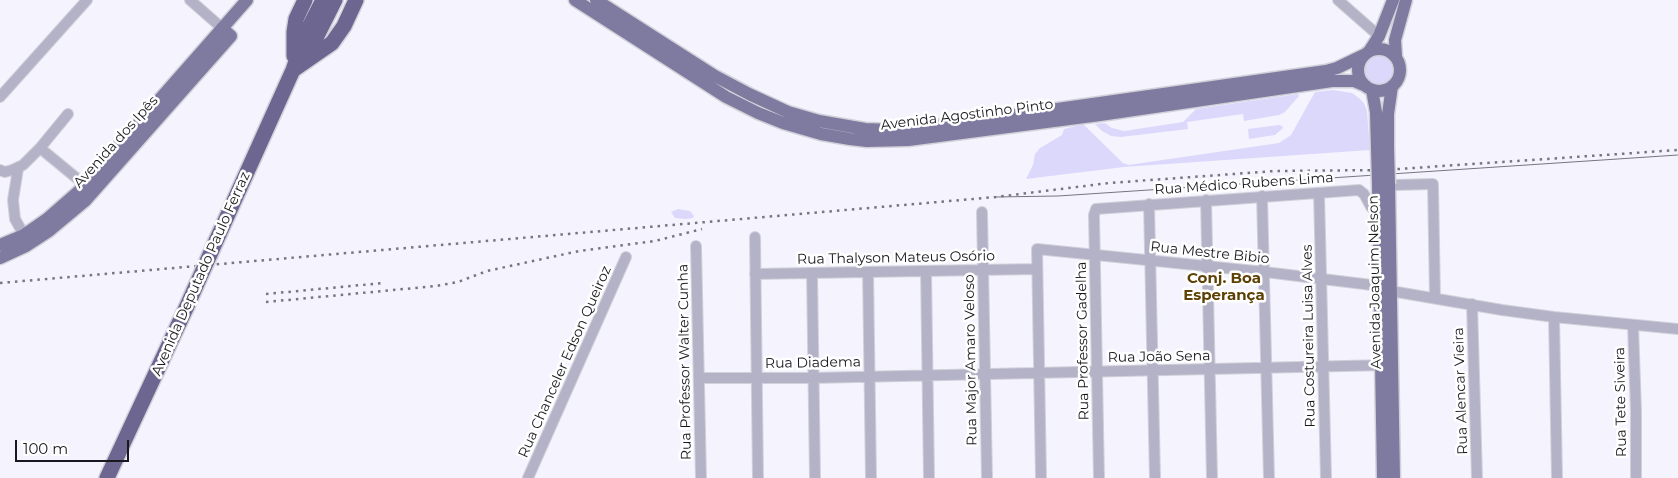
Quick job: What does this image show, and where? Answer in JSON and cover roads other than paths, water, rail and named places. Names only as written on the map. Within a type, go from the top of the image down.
[{"type":"highway","points":[[293,70],[296,19],[306,0]]},
{"type":"highway","name":"Avenida Deputado Paulo Ferraz","points":[[107,478],[187,306],[293,70],[306,33],[323,0]]},
{"type":"highway","name":"Avenida Deputado Paulo Ferraz","points":[[293,70],[316,38],[336,0]]},
{"type":"highway","points":[[293,70],[332,43],[344,26],[356,0]]},
{"type":"main road","name":"Avenida dos Ipês","points":[[0,245],[24,234],[47,219],[84,185],[247,0]]},
{"type":"main road","name":"Avenida Agostinho Pinto","points":[[575,0],[734,101],[758,113],[783,123],[821,134],[867,141],[908,140],[1122,112],[1332,81],[1354,82],[1369,88]]},
{"type":"main road","name":"Avenida Agostinho Pinto","points":[[596,0],[715,76],[748,94],[788,112],[819,121],[865,129],[923,128],[1326,71],[1337,68],[1367,53]]},
{"type":"main road","points":[[1394,0],[1379,36],[1360,60],[1358,67],[1361,81],[1369,88],[1379,91],[1392,86],[1397,81],[1400,68],[1396,56],[1395,40],[1406,0]]},
{"type":"main road","name":"Avenida dos Ipês","points":[[0,258],[26,246],[49,231],[85,200],[231,36],[222,28]]},
{"type":"main road","points":[[1367,53],[1384,49],[1396,56]]},
{"type":"main road","name":"Avenida Joaquim Nelson","points":[[1383,148],[1392,86]]},
{"type":"main road","name":"Avenida Joaquim Nelson","points":[[1369,88],[1383,148],[1387,184],[1383,478]]},
{"type":"main road","name":"Avenida Joaquim Nelson","points":[[1386,289],[1378,214],[1387,184]]},
{"type":"main road","name":"Avenida Joaquim Nelson","points":[[1386,365],[1394,478]]},
{"type":"street","points":[[0,97],[87,0]]},
{"type":"street","points":[[190,0],[222,28]]},
{"type":"street","points":[[1338,0],[1379,36]]},
{"type":"street","points":[[0,170],[5,172],[18,169],[40,148],[68,114]]},
{"type":"street","points":[[40,148],[84,185]]},
{"type":"street","points":[[18,169],[13,200],[14,220],[24,234]]},
{"type":"street","points":[[1387,184],[1433,184],[1435,298]]},
{"type":"street","name":"Rua Médico Rubens Lima","points":[[1100,207],[1359,190],[1378,214]]},
{"type":"street","name":"Rua Costureira Luisa Alves","points":[[1319,193],[1326,478]]},
{"type":"street","points":[[1262,196],[1269,478]]},
{"type":"street","points":[[1206,200],[1212,478]]},
{"type":"street","points":[[1150,204],[1155,478]]},
{"type":"street","name":"Rua Professor Gadelha","points":[[1099,478],[1094,215],[1096,208],[1100,207]]},
{"type":"street","name":"Rua Major Amaro Veloso","points":[[982,212],[987,478]]},
{"type":"street","points":[[754,236],[758,478]]},
{"type":"street","name":"Rua Professor Walter Cunha","points":[[696,246],[701,478]]},
{"type":"street","name":"Rua Mestre Bibio","points":[[1038,269],[1037,249],[1094,254],[1265,272],[1386,289],[1502,310],[1678,330]]},
{"type":"street","name":"Rua Chanceler Edson Queiroz","points":[[528,478],[626,257]]},
{"type":"street","points":[[1038,269],[1041,478]]},
{"type":"street","name":"Rua Thalyson Mateus Osório","points":[[755,274],[1038,269]]},
{"type":"street","points":[[926,271],[929,478]]},
{"type":"street","points":[[868,272],[871,478]]},
{"type":"street","points":[[812,273],[815,478]]},
{"type":"street","name":"Rua Alencar Vieira","points":[[1472,304],[1477,478]]},
{"type":"street","points":[[1554,317],[1557,478]]},
{"type":"street","name":"Rua Tete Siveira","points":[[1633,325],[1636,478]]},
{"type":"street","name":"Rua João Sena","points":[[928,374],[1386,365]]},
{"type":"street","name":"Rua Diadema","points":[[699,378],[813,378],[928,374]]},
{"type":"tram line","points":[[996,197],[1058,196],[1678,155]]},
{"type":"railway","points":[[0,283],[996,197],[1109,183],[1275,171],[1384,170],[1678,150]]},
{"type":"railway","points":[[266,302],[436,286],[458,282],[487,271],[579,251],[655,241],[702,229]]},
{"type":"railway","points":[[266,294],[383,283]]},
{"type":"district","name":"Conj. Boa Esperança","points":[[1224,288]]}]
